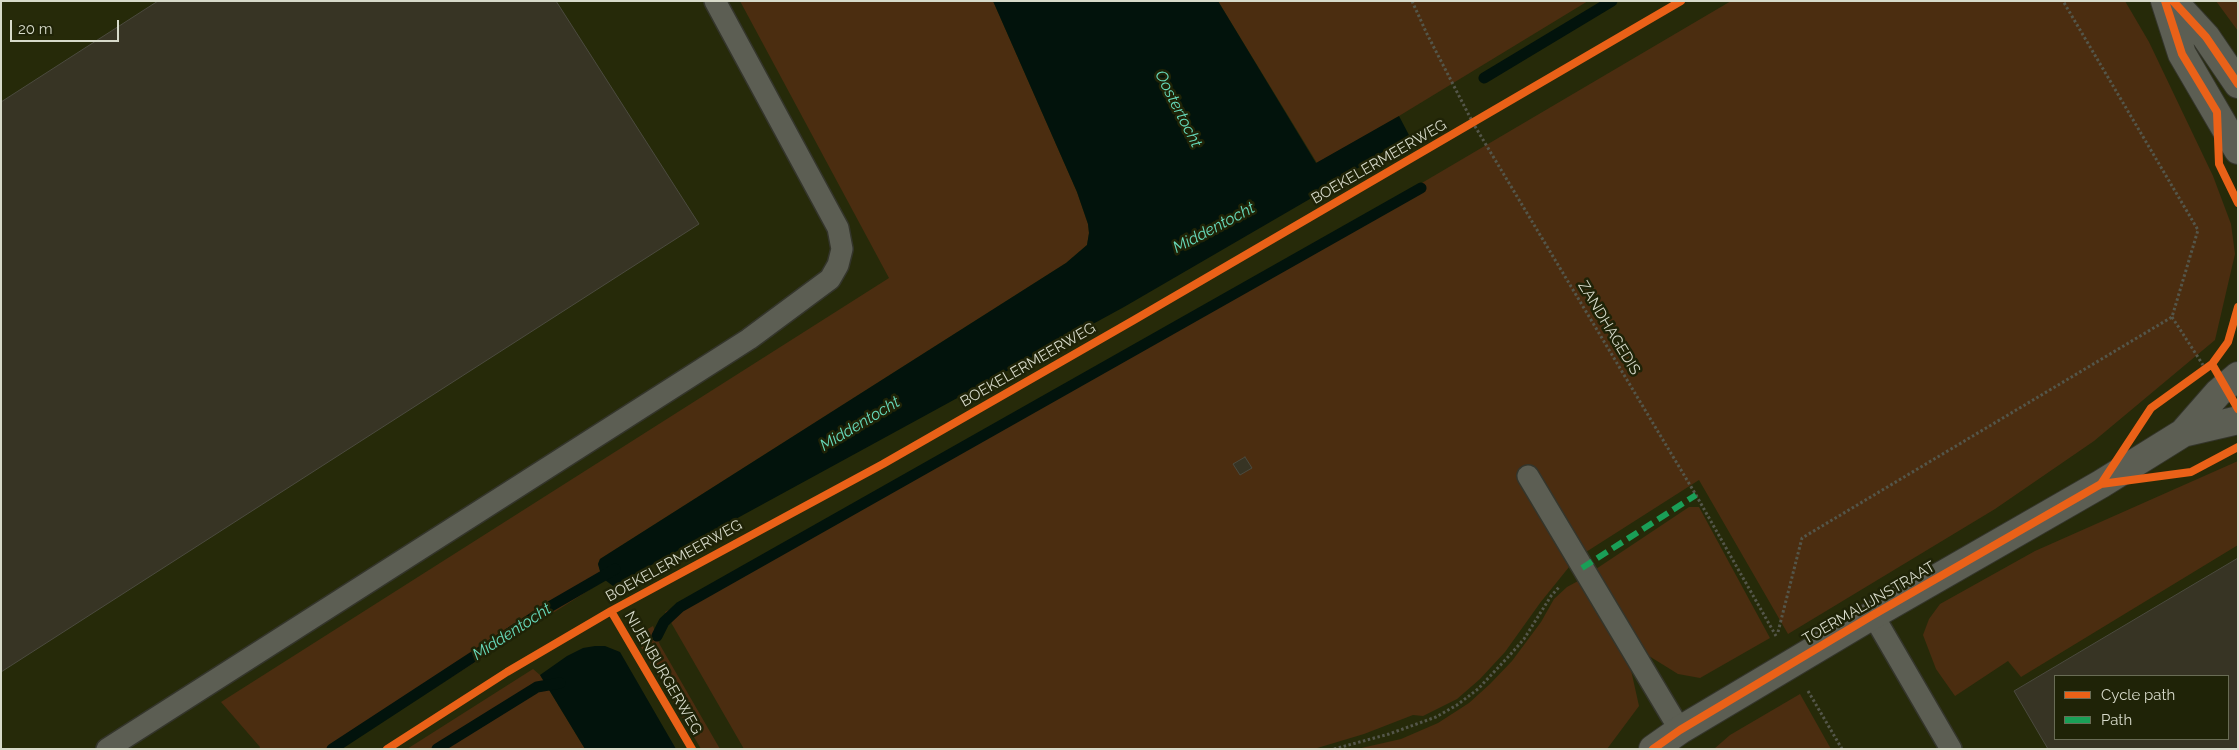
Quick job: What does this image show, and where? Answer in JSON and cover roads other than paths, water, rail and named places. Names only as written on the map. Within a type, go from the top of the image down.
[{"type":"street","points":[[2165,1],[2182,54],[2238,150]]},
{"type":"street","points":[[2173,1],[2206,36],[2238,84]]},
{"type":"street","name":"TOERMALIJNSTRAAT","points":[[2184,433],[2225,376]]},
{"type":"street","name":"TOERMALIJNSTRAAT","points":[[1653,749],[1680,730],[1873,615],[2101,484],[2184,433],[2238,420]]},
{"type":"lane","points":[[107,749],[749,339],[830,278],[838,265],[842,249],[838,228],[715,1]]},
{"type":"lane","points":[[1528,476],[1680,730]]},
{"type":"lane","points":[[1873,615],[1951,749]]},
{"type":"water","name":"Oostertocht","points":[[993,1],[1218,1],[1316,163],[1399,116],[1409,135],[1315,196],[1124,307],[613,586],[605,580],[600,571],[598,564],[600,559],[1066,263],[1087,245],[1088,224],[1077,192]]},
{"type":"water","points":[[605,646],[620,652],[676,749],[585,749],[540,675],[567,656],[583,648]]},
{"type":"waterway","name":"Middentocht","points":[[1484,78],[1612,1]]},
{"type":"waterway","name":"Middentocht","points":[[657,636],[664,622],[680,607],[1421,188]]},
{"type":"waterway","name":"Middentocht","points":[[332,749],[551,606],[615,569]]},
{"type":"waterway","name":"Middentocht","points":[[437,749],[537,687],[560,683]]}]
